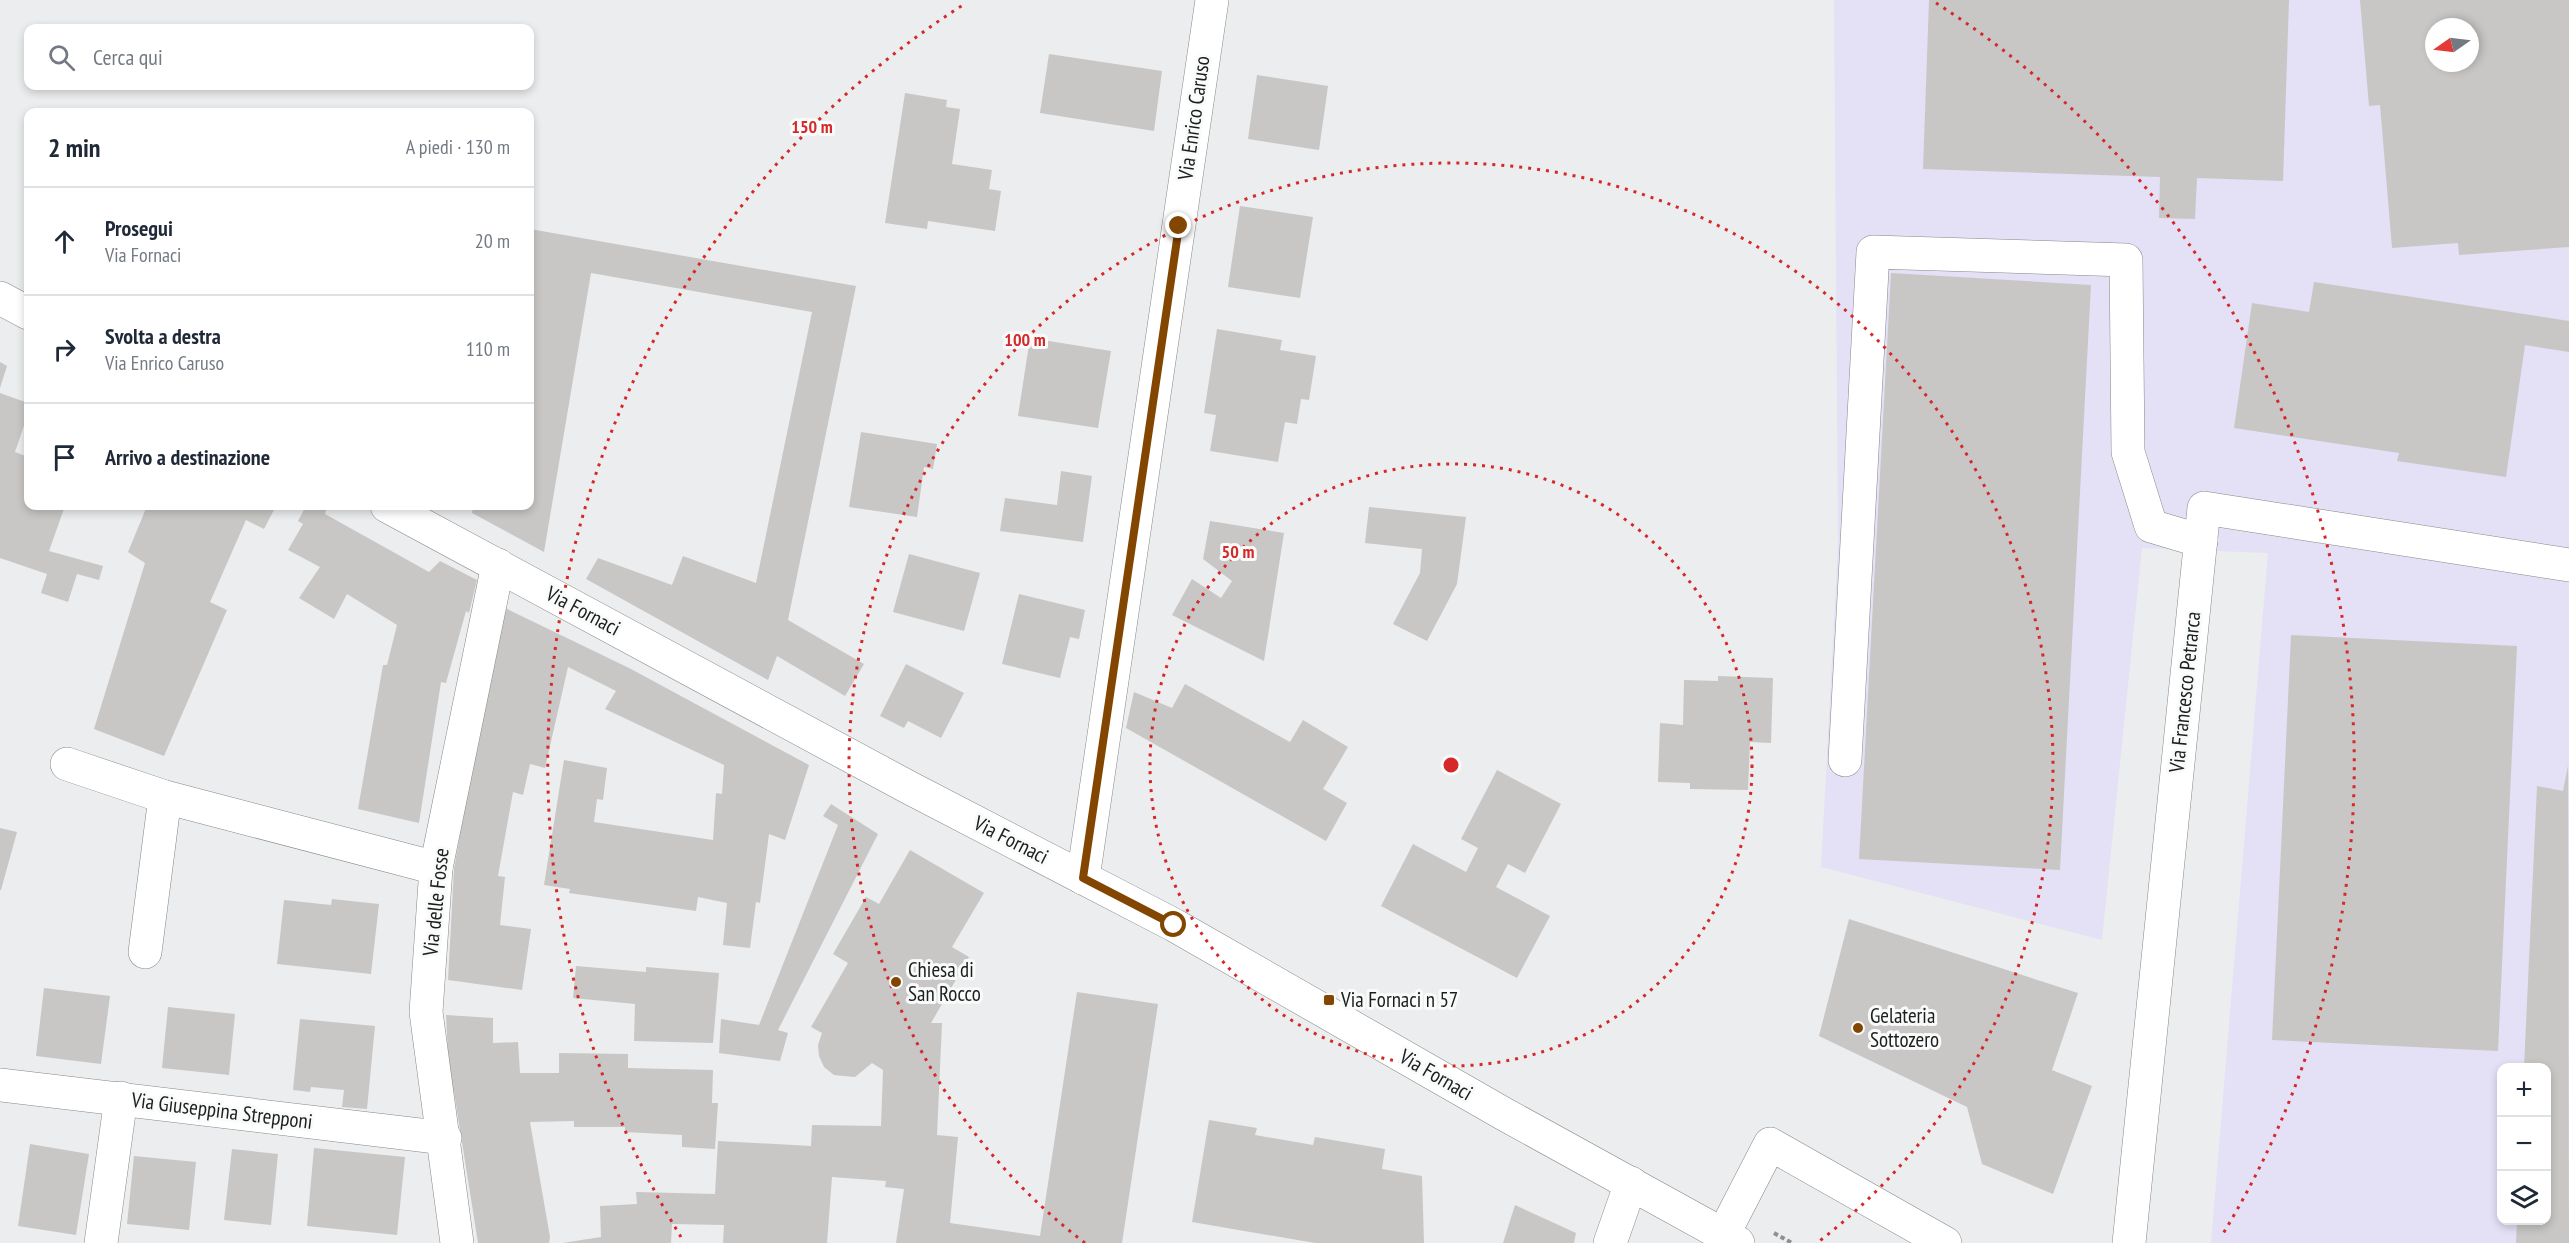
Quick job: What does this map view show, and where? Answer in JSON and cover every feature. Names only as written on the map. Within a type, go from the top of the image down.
[{"type":"street","name":"Via Enrico Caruso","points":[[1083,878],[1212,0]]},
{"type":"street","points":[[1845,760],[1873,252],[2126,261],[2128,452],[2151,526],[2201,541]]},
{"type":"street","points":[[0,297],[24,311]]},
{"type":"street","name":"Via Francesco Petrarca","points":[[2129,1243],[2204,508],[2569,566]]},
{"type":"street","name":"Via Fornaci","points":[[395,510],[908,787],[1174,925],[1504,1114],[1731,1239]]},
{"type":"street","name":"Via delle Fosse","points":[[458,1243],[426,1012],[436,868],[498,565]]},
{"type":"street","points":[[67,764],[165,797],[436,868]]},
{"type":"street","points":[[145,952],[165,797]]},
{"type":"street","name":"Via Giuseppina Strepponi","points":[[0,1086],[121,1098],[445,1138]]},
{"type":"street","points":[[101,1243],[121,1098]]},
{"type":"street","points":[[1731,1239],[1770,1144],[1945,1243]]},
{"type":"street","points":[[1610,1243],[1630,1183]]},
{"type":"shaded area","points":[[1834,0],[2569,0],[2569,1243],[2211,1243],[2268,553],[2142,548],[2102,940],[1821,867],[1838,545]]},
{"type":"building","points":[[1929,0],[2289,0],[2283,181],[2197,178],[2195,219],[2159,218],[2160,177],[1923,169]]},
{"type":"building","points":[[2360,0],[2569,0],[2569,247],[2459,255],[2458,243],[2392,248],[2380,105],[2369,106]]},
{"type":"building","points":[[1049,54],[1162,71],[1154,131],[1040,113]]},
{"type":"building","points":[[1257,75],[1328,86],[1319,150],[1248,139]]},
{"type":"building","points":[[905,93],[947,100],[946,107],[960,109],[952,164],[992,170],[989,189],[1001,191],[995,231],[928,221],[927,229],[885,223]]},
{"type":"building","points":[[1240,206],[1313,217],[1300,298],[1228,287]]},
{"type":"building","points":[[534,230],[856,286],[788,620],[864,664],[845,696],[777,656],[768,680],[586,579],[598,558],[672,585],[683,556],[756,583],[812,312],[591,273],[544,552],[472,513],[472,510],[534,510]]},
{"type":"building","points":[[1891,273],[2091,285],[2060,870],[1859,859]]},
{"type":"building","points":[[2314,282],[2569,321],[2569,352],[2525,345],[2506,477],[2397,461],[2399,453],[2234,428],[2252,303],[2309,312]]},
{"type":"building","points":[[1217,329],[1282,340],[1280,350],[1316,356],[1309,400],[1301,399],[1297,424],[1285,422],[1278,462],[1210,451],[1216,415],[1204,413]]},
{"type":"building","points":[[1030,338],[1111,351],[1098,428],[1018,416]]},
{"type":"building","points":[[0,362],[7,366],[0,388]]},
{"type":"building","points":[[0,393],[24,402],[24,426],[15,452],[24,455],[24,510],[64,510],[49,551],[103,566],[99,580],[77,574],[68,602],[41,593],[47,574],[0,558]]},
{"type":"building","points":[[861,432],[937,444],[933,469],[924,467],[917,517],[849,507]]},
{"type":"building","points":[[1061,471],[1092,476],[1083,542],[1000,531],[1005,498],[1057,505]]},
{"type":"building","points":[[1369,507],[1466,517],[1457,584],[1427,641],[1393,624],[1420,573],[1422,549],[1365,543]]},
{"type":"building","points":[[145,510],[274,510],[264,529],[246,520],[210,602],[227,610],[164,756],[94,729],[145,563],[128,552]]},
{"type":"building","points":[[304,510],[326,510],[325,514],[429,572],[440,561],[477,580],[469,613],[466,611],[446,683],[441,682],[419,823],[358,809],[383,665],[387,665],[397,625],[347,594],[334,619],[299,598],[320,567],[288,550],[303,524],[298,521]]},
{"type":"building","points":[[1210,521],[1284,533],[1264,661],[1172,615],[1192,579],[1221,598],[1232,581],[1203,559]]},
{"type":"building","points":[[909,554],[980,573],[964,631],[893,612]]},
{"type":"building","points":[[1019,594],[1085,610],[1079,639],[1070,637],[1060,678],[1002,664]]},
{"type":"building","points":[[501,606],[629,668],[809,765],[785,840],[769,834],[760,903],[756,902],[750,948],[723,945],[727,903],[698,897],[696,911],[569,893],[570,889],[544,885],[564,760],[607,768],[603,800],[597,799],[594,822],[713,840],[716,793],[722,794],[724,765],[605,709],[616,691],[568,667],[545,768],[530,764],[523,795],[513,792],[498,876],[505,877],[500,925],[531,929],[522,990],[448,980],[454,869]]},
{"type":"building","points":[[2291,635],[2517,646],[2498,1051],[2272,1040]]},
{"type":"building","points":[[906,664],[964,693],[941,738],[908,721],[904,728],[880,716]]},
{"type":"building","points":[[1718,676],[1773,678],[1771,743],[1750,742],[1748,790],[1690,789],[1690,783],[1658,782],[1660,723],[1683,725],[1684,680],[1718,681]]},
{"type":"building","points":[[1185,684],[1290,742],[1303,720],[1348,747],[1323,789],[1347,803],[1326,841],[1126,728],[1134,692],[1172,708]]},
{"type":"building","points":[[2568,766],[2569,1243],[2516,1243],[2517,1225],[2551,1225],[2551,1063],[2524,1063],[2537,786],[2563,791]]},
{"type":"building","points":[[1497,770],[1561,804],[1525,873],[1508,864],[1496,887],[1550,916],[1517,978],[1381,906],[1413,844],[1466,872],[1478,848],[1461,839]]},
{"type":"building","points":[[831,804],[878,834],[778,1030],[788,1033],[780,1061],[719,1053],[721,1019],[759,1025],[838,825],[823,816]]},
{"type":"building","points":[[0,828],[17,832],[1,890],[0,890]]},
{"type":"building","points":[[910,850],[984,893],[952,947],[969,957],[931,1023],[942,1023],[937,1135],[958,1137],[950,1223],[1040,1236],[1077,992],[1158,1004],[1122,1243],[896,1243],[904,1189],[885,1187],[886,1181],[832,1177],[827,1243],[723,1243],[724,1225],[672,1224],[671,1243],[562,1243],[601,1237],[600,1206],[637,1204],[636,1192],[715,1194],[718,1141],[811,1146],[812,1125],[881,1126],[883,1070],[872,1063],[855,1077],[834,1075],[824,1067],[819,1056],[818,1045],[822,1033],[811,1027],[848,963],[833,954],[866,897],[879,904]]},
{"type":"building","points":[[332,899],[379,904],[371,974],[277,964],[284,900],[331,905]]},
{"type":"building","points":[[1849,919],[2078,993],[2052,1070],[2092,1086],[2053,1194],[1982,1164],[1967,1107],[1819,1036]]},
{"type":"building","points":[[576,966],[646,972],[646,967],[719,973],[713,1043],[634,1041],[635,1004],[573,998]]},
{"type":"building","points":[[44,988],[110,996],[101,1064],[36,1056]]},
{"type":"building","points":[[168,1007],[235,1014],[229,1075],[162,1068]]},
{"type":"building","points":[[446,1015],[493,1018],[493,1043],[518,1042],[520,1073],[559,1073],[559,1053],[628,1054],[628,1068],[713,1070],[712,1103],[718,1103],[715,1149],[682,1147],[682,1135],[625,1132],[625,1127],[574,1127],[574,1121],[530,1122],[550,1237],[549,1243],[478,1243],[454,1092],[450,1092]]},
{"type":"building","points":[[300,1019],[375,1026],[367,1109],[342,1107],[344,1090],[311,1087],[310,1092],[293,1090]]},
{"type":"building","points":[[1209,1120],[1257,1128],[1255,1135],[1313,1145],[1315,1137],[1385,1149],[1382,1169],[1422,1176],[1424,1243],[1315,1243],[1192,1222]]},
{"type":"building","points":[[30,1144],[89,1154],[76,1235],[18,1226]]},
{"type":"building","points":[[314,1148],[405,1157],[397,1235],[307,1226]]},
{"type":"building","points":[[232,1149],[278,1154],[271,1225],[224,1220]]},
{"type":"building","points":[[134,1156],[196,1162],[189,1230],[127,1224]]},
{"type":"building","points":[[1515,1205],[1576,1233],[1574,1243],[1503,1243]]},
{"type":"place","name":"Chiesa di San Rocco","points":[[896,982]]},
{"type":"place","name":"Via Fornaci n 57","points":[[1329,1000]]},
{"type":"place","name":"Gelateria Sottozero","points":[[1858,1028]]},
{"type":"route","points":[[1174,925],[1083,878],[1179,226]]}]
